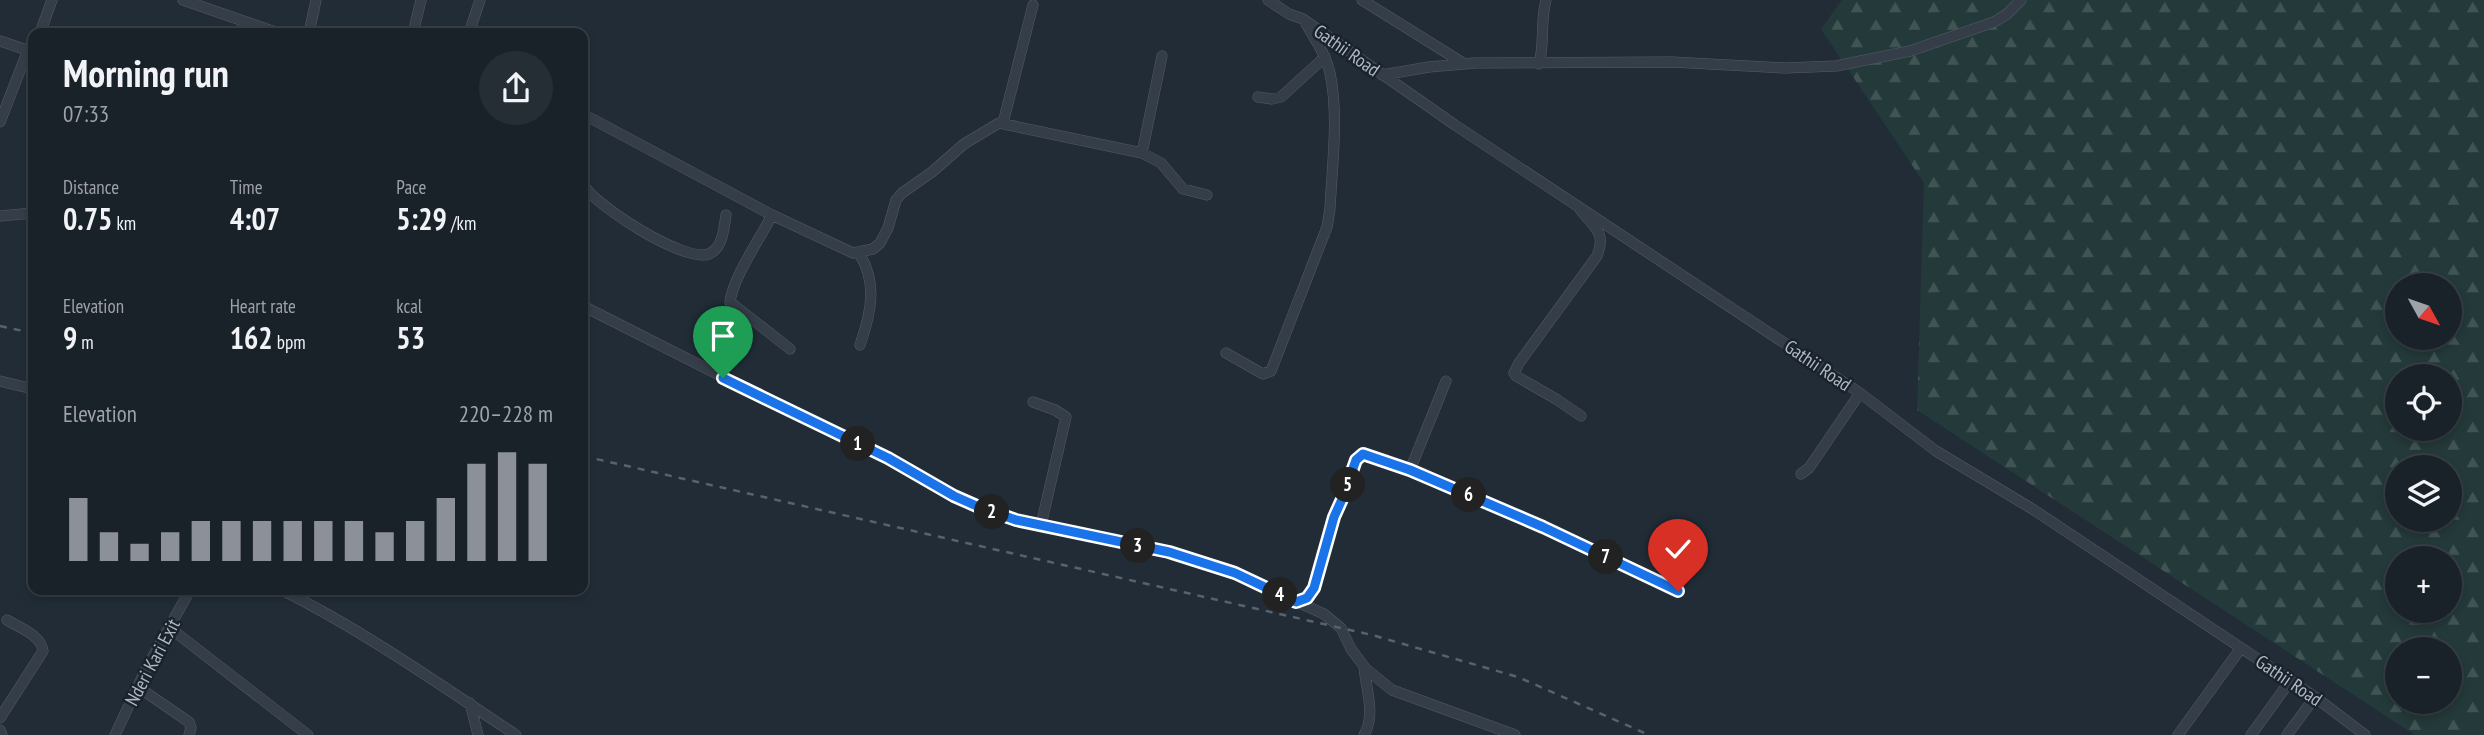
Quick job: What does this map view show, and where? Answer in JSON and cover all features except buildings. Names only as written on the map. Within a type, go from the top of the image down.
[{"type":"street","points":[[42,28],[52,0]]},
{"type":"street","points":[[183,0],[263,28]]},
{"type":"street","points":[[310,28],[316,0]]},
{"type":"street","points":[[414,28],[421,0]]},
{"type":"street","points":[[471,28],[480,0]]},
{"type":"street","name":"Gathii Road","points":[[1268,0],[1289,14],[1303,19],[1382,75],[1860,393],[1936,451],[2034,510],[2315,697],[2365,735]]},
{"type":"street","points":[[1362,0],[1463,63]]},
{"type":"street","points":[[1539,64],[1546,0]]},
{"type":"street","points":[[1382,75],[1463,63],[1672,62],[1785,68],[1836,66],[1910,51],[1994,22],[2021,0]]},
{"type":"street","points":[[1003,123],[1033,5]]},
{"type":"street","points":[[1226,353],[1263,374],[1271,371],[1320,250],[1330,209],[1333,135],[1329,71],[1325,57],[1303,19]]},
{"type":"street","points":[[242,28],[244,22]]},
{"type":"street","points":[[0,41],[28,50]]},
{"type":"street","points":[[1142,153],[1162,56]]},
{"type":"street","points":[[1258,97],[1281,97],[1325,57]]},
{"type":"street","points":[[0,122],[28,58]]},
{"type":"street","points":[[588,117],[847,252],[859,253],[880,243],[888,228],[896,200],[902,194],[964,144],[1003,123],[1142,153],[1161,163],[1184,189],[1207,195]]},
{"type":"street","points":[[588,191],[656,239],[693,254],[707,254],[717,247],[726,215]]},
{"type":"street","points":[[1575,202],[1598,232],[1602,239],[1601,246],[1514,373],[1581,416]]},
{"type":"street","points":[[0,216],[28,213]]},
{"type":"street","points":[[772,215],[746,260],[730,302],[790,349]]},
{"type":"street","points":[[859,253],[867,266],[872,290],[869,320],[860,345]]},
{"type":"street","points":[[588,309],[888,458],[954,496],[1005,517],[1169,552],[1235,573],[1333,620],[1341,628],[1364,667],[1392,690],[1514,735]]},
{"type":"street","points":[[0,381],[28,388]]},
{"type":"street","points":[[1410,470],[1447,381]]},
{"type":"street","points":[[1801,474],[1809,468],[1860,393]]},
{"type":"street","points":[[1033,402],[1066,417],[1041,525]]},
{"type":"street","points":[[1296,602],[1307,598],[1314,588],[1334,517],[1359,455],[1367,454],[1543,527],[1678,591]]},
{"type":"street","name":"Nderi Kari Exit","points":[[115,735],[187,595]]},
{"type":"street","points":[[292,595],[470,703],[516,735]]},
{"type":"street","points":[[0,718],[43,651],[37,638],[7,620]]},
{"type":"street","points":[[170,628],[308,735]]},
{"type":"street","points":[[2178,735],[2241,648]]},
{"type":"street","points":[[1364,667],[1370,711],[1369,726],[1364,735]]},
{"type":"street","points":[[2251,735],[2290,681]]},
{"type":"street","points":[[138,687],[189,722],[189,735]]},
{"type":"street","points":[[2287,735],[2315,697]]},
{"type":"street","points":[[470,703],[478,735]]},
{"type":"street","points":[[0,730],[2,735]]},
{"type":"green space","points":[[1842,0],[2484,0],[2484,735],[2415,735],[1917,410],[1924,183],[1821,29]]},
{"type":"railway","points":[[0,326],[28,332]]},
{"type":"railway","points":[[588,457],[1372,635],[1518,677],[1649,735]]},
{"type":"route","points":[[723,378],[888,458],[954,496],[979,507],[1016,520],[1169,552],[1235,573],[1296,602],[1307,598],[1314,588],[1334,517],[1356,460],[1363,454],[1410,470],[1543,527],[1678,591]]}]
